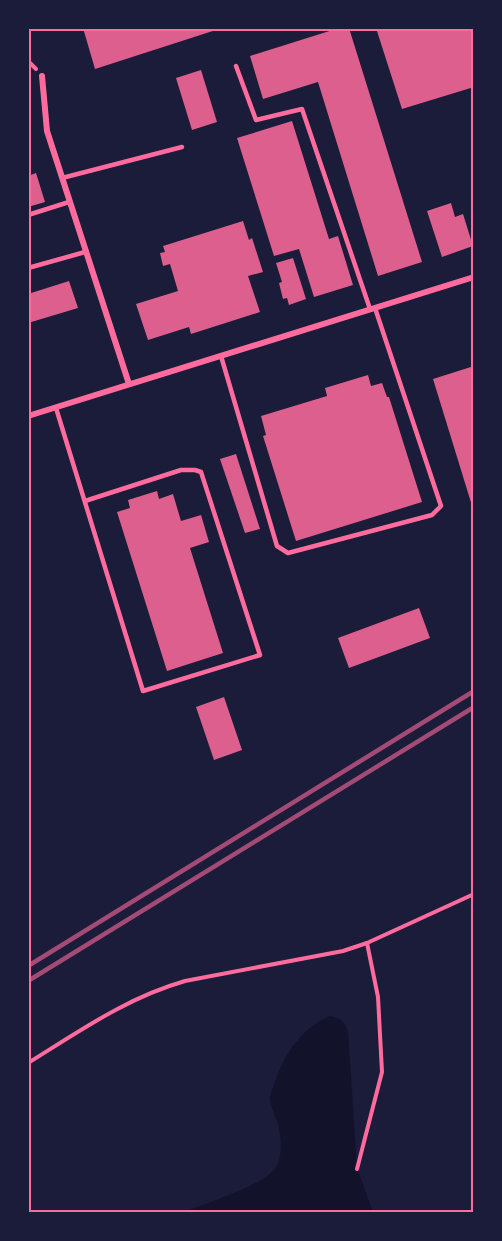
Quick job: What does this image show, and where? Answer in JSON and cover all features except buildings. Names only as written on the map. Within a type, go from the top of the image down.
[{"type":"street","points":[[42,76],[47,131],[129,384]]},
{"type":"street","points":[[28,416],[474,277]]},
{"type":"lane","points":[[220,356],[277,546],[288,553],[432,515],[441,506],[303,109],[256,120],[236,66]]},
{"type":"lane","points":[[62,178],[182,147]]},
{"type":"lane","points":[[28,215],[69,202]]},
{"type":"lane","points":[[28,268],[85,252]]},
{"type":"lane","points":[[56,408],[143,691],[261,655],[201,472],[181,470],[85,501]]},
{"type":"path","points":[[28,1063],[90,1023],[160,988],[196,978],[343,951],[367,944],[474,894]]},
{"type":"path","points":[[357,1168],[382,1072],[378,997],[367,944]]},
{"type":"shaded area","points":[[330,1016],[342,1021],[348,1032],[357,1168],[373,1212],[184,1212],[254,1184],[276,1167],[279,1161],[281,1140],[270,1096],[288,1053],[311,1027]]},
{"type":"railway","points":[[28,966],[474,691]]},
{"type":"railway","points":[[28,981],[474,707]]}]
